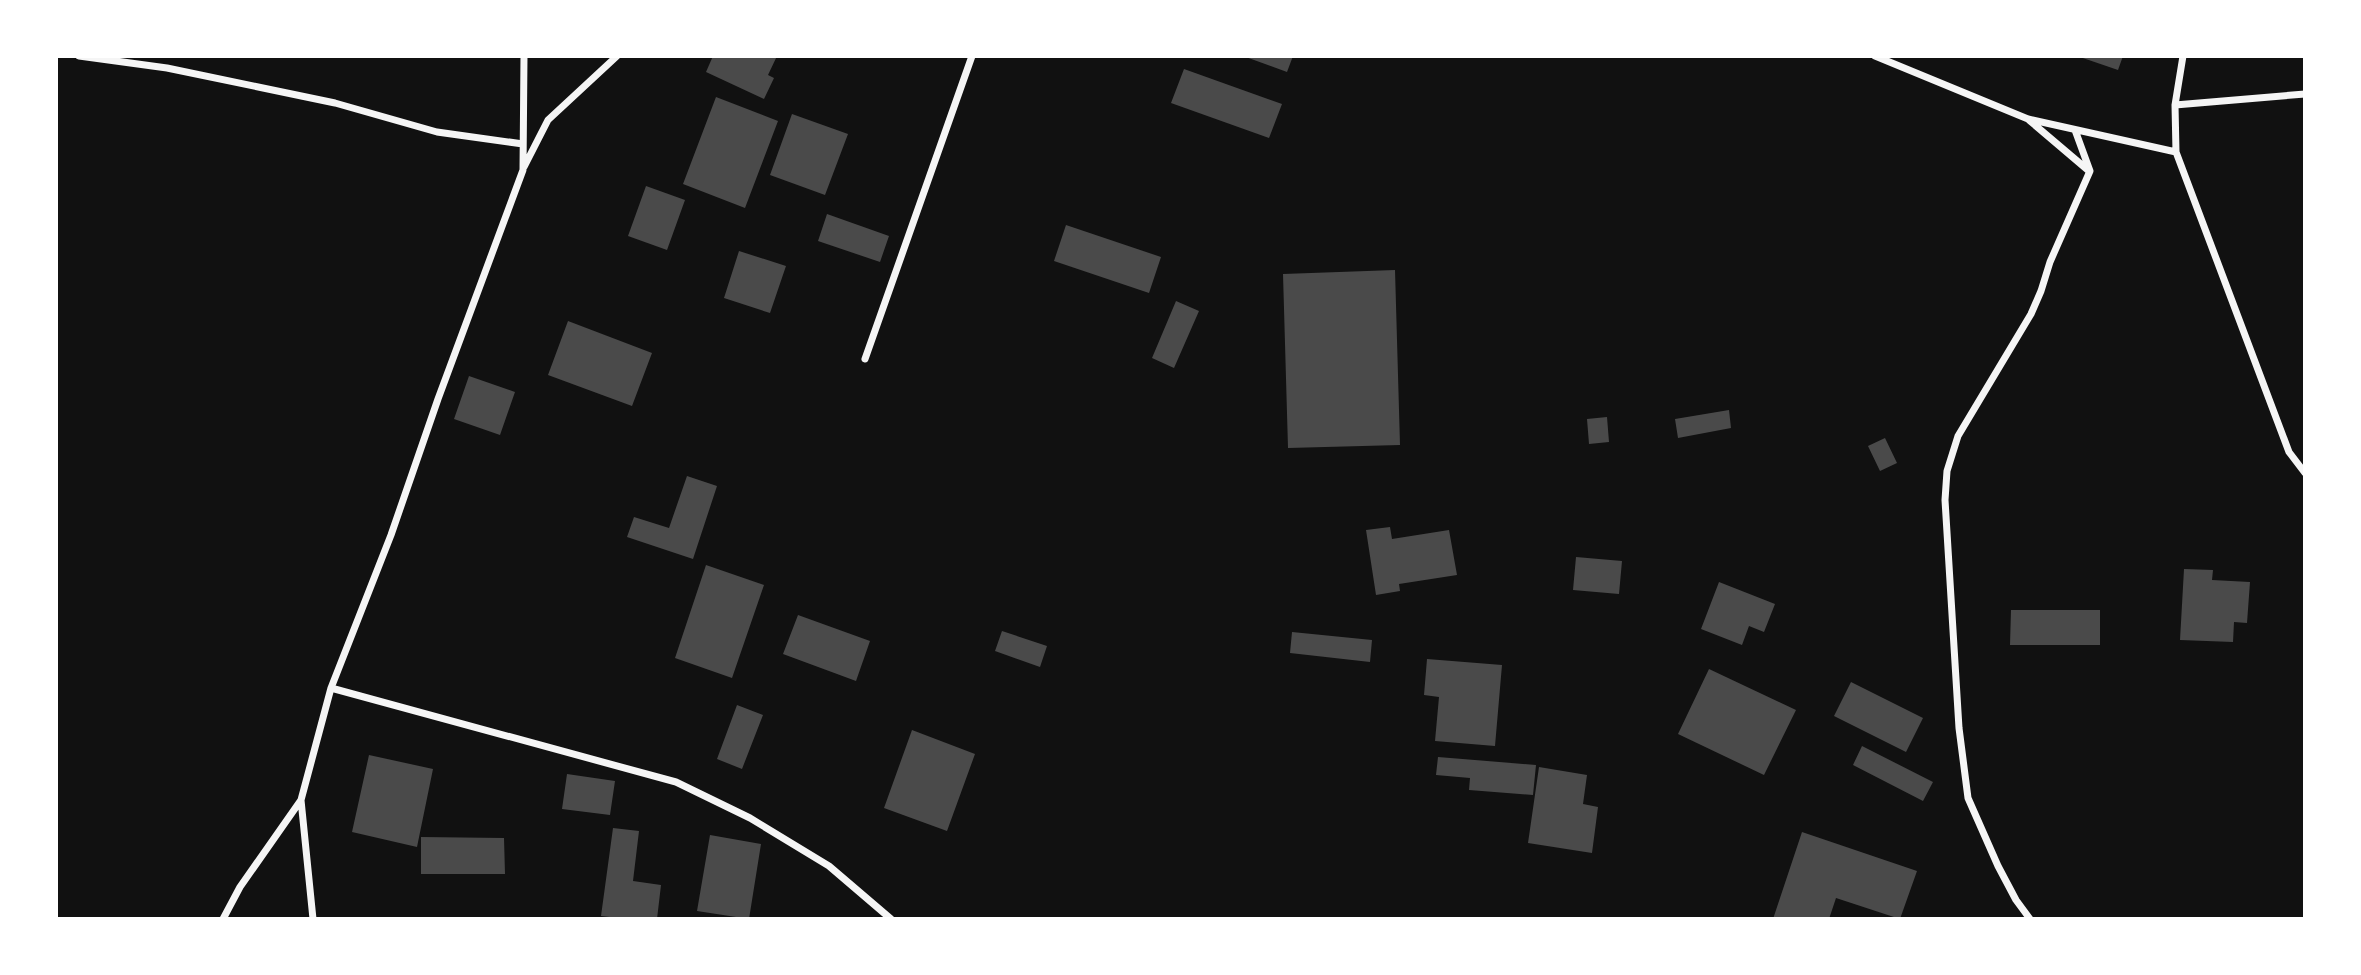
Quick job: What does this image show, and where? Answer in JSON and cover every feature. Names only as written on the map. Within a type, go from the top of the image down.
[{"type":"street","points":[[79,56],[167,68],[335,103],[437,132],[523,144]]},
{"type":"street","points":[[523,56],[523,170]]},
{"type":"street","points":[[223,919],[240,887],[301,800],[331,688],[391,535],[523,170],[548,120],[617,56]]},
{"type":"street","points":[[865,359],[972,56]]},
{"type":"street","points":[[1875,56],[2028,119],[2176,152]]},
{"type":"street","points":[[2183,56],[2175,105],[2176,152],[2289,452],[2305,473]]},
{"type":"street","points":[[2175,105],[2305,94]]},
{"type":"street","points":[[2028,119],[2090,172]]},
{"type":"street","points":[[2030,919],[2016,900],[1998,866],[1968,798],[1959,728],[1945,500],[1947,471],[1958,436],[2031,314],[2050,262],[2090,172],[2075,130]]},
{"type":"street","points":[[331,688],[676,782],[750,818],[829,866],[891,919]]},
{"type":"street","points":[[301,800],[313,919]]},
{"type":"building","points":[[713,56],[777,56],[768,75],[774,78],[764,99],[706,72]]},
{"type":"building","points":[[1243,56],[1293,56],[1287,72]]},
{"type":"building","points":[[2077,56],[2123,56],[2118,70]]},
{"type":"building","points":[[1184,69],[1282,104],[1269,138],[1171,103]]},
{"type":"building","points":[[716,97],[778,121],[745,208],[683,184]]},
{"type":"building","points":[[792,114],[848,134],[825,195],[770,175]]},
{"type":"building","points":[[646,186],[685,200],[667,250],[628,236]]},
{"type":"building","points":[[827,214],[889,236],[880,262],[818,241]]},
{"type":"building","points":[[1066,225],[1161,257],[1149,293],[1054,261]]},
{"type":"building","points":[[739,251],[786,266],[770,313],[724,298]]},
{"type":"building","points":[[1395,270],[1400,445],[1288,448],[1283,274]]},
{"type":"building","points":[[1176,301],[1199,311],[1174,368],[1152,358]]},
{"type":"building","points":[[568,321],[652,353],[632,406],[548,375]]},
{"type":"building","points":[[469,376],[515,392],[500,435],[454,419]]},
{"type":"building","points":[[1729,410],[1731,428],[1678,438],[1675,419]]},
{"type":"building","points":[[1607,417],[1609,442],[1589,444],[1587,419]]},
{"type":"building","points":[[1885,438],[1897,463],[1880,471],[1868,446]]},
{"type":"building","points":[[687,476],[717,486],[693,559],[627,537],[634,517],[669,528]]},
{"type":"building","points":[[1390,527],[1392,539],[1449,530],[1457,575],[1399,584],[1400,591],[1376,595],[1366,530]]},
{"type":"building","points":[[1576,557],[1622,561],[1619,594],[1573,590]]},
{"type":"building","points":[[706,565],[764,585],[732,678],[675,658]]},
{"type":"building","points":[[2184,569],[2213,570],[2212,580],[2250,582],[2247,623],[2234,622],[2233,642],[2180,640]]},
{"type":"building","points":[[1719,582],[1775,604],[1764,632],[1749,626],[1742,645],[1701,629]]},
{"type":"building","points":[[2011,610],[2100,610],[2100,645],[2010,645]]},
{"type":"building","points":[[798,615],[870,641],[856,681],[783,654]]},
{"type":"building","points":[[1002,631],[1047,646],[1040,667],[995,651]]},
{"type":"building","points":[[1292,632],[1372,640],[1370,662],[1290,653]]},
{"type":"building","points":[[1427,659],[1502,665],[1495,746],[1435,741],[1439,697],[1424,695]]},
{"type":"building","points":[[1709,669],[1796,710],[1764,775],[1678,734]]},
{"type":"building","points":[[1851,682],[1923,718],[1906,752],[1834,716]]},
{"type":"building","points":[[737,705],[763,715],[742,769],[717,759]]},
{"type":"building","points":[[912,730],[975,754],[947,831],[884,808]]},
{"type":"building","points":[[1862,746],[1933,782],[1923,801],[1853,765]]},
{"type":"building","points":[[369,755],[433,769],[417,847],[352,832]]},
{"type":"building","points":[[1438,757],[1536,765],[1533,795],[1469,790],[1470,778],[1436,775]]},
{"type":"building","points":[[1539,767],[1587,775],[1583,804],[1598,807],[1592,853],[1528,843]]},
{"type":"building","points":[[567,774],[615,781],[610,815],[562,809]]},
{"type":"building","points":[[613,828],[639,831],[633,881],[661,885],[657,919],[601,916]]},
{"type":"building","points":[[1802,832],[1917,871],[1900,919],[1836,898],[1829,919],[1773,919]]},
{"type":"building","points":[[710,835],[761,844],[749,919],[697,911]]},
{"type":"building","points":[[421,837],[504,838],[505,874],[421,874]]}]
